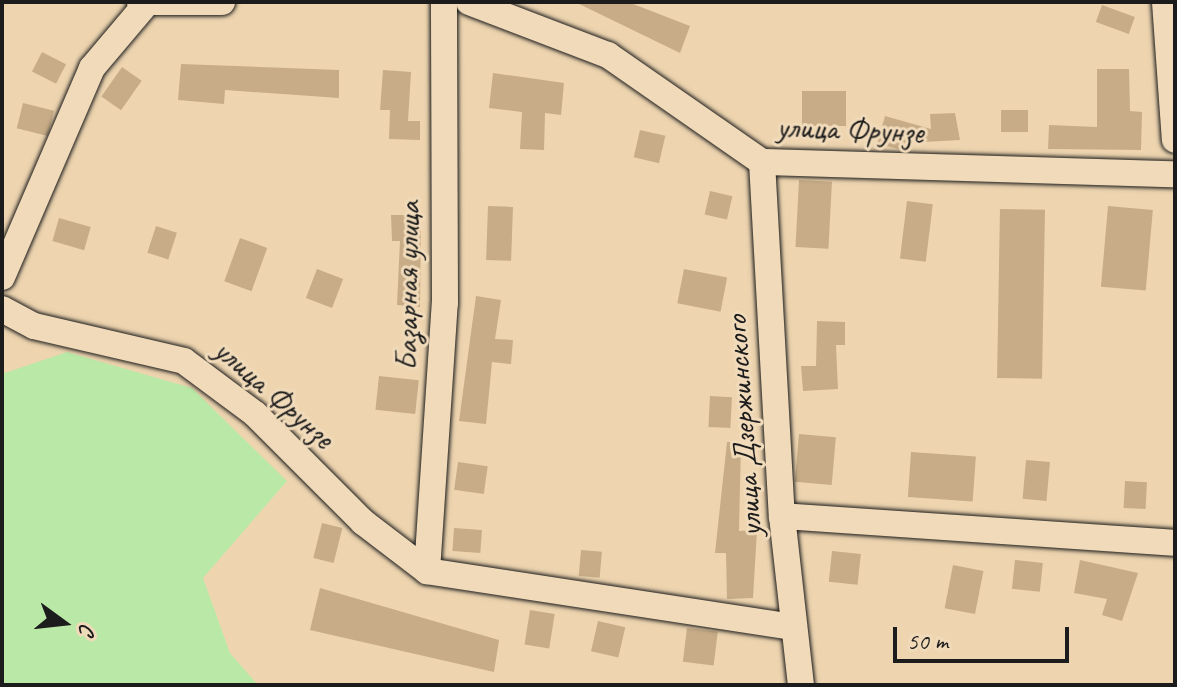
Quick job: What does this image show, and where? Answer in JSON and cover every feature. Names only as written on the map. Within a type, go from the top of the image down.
[{"type":"street","points":[[140,2],[222,2]]},
{"type":"street","name":"Базарная улица","points":[[427,571],[445,303],[444,2]]},
{"type":"street","name":"улица Фрунзе","points":[[469,2],[608,55],[762,162],[1175,174]]},
{"type":"street","points":[[1165,2],[1175,140]]},
{"type":"street","points":[[2,277],[92,68],[147,3]]},
{"type":"street","name":"улица Дзержинского","points":[[762,162],[782,516],[801,685]]},
{"type":"street","name":"улица Фрунзе","points":[[2,309],[34,326],[184,361],[255,414],[363,522],[427,571]]},
{"type":"street","points":[[782,516],[1175,543]]},
{"type":"street","points":[[427,571],[794,627]]},
{"type":"green space","points":[[67,352],[192,388],[287,481],[203,578],[230,653],[258,685],[2,685],[2,374]]},
{"type":"building","points":[[575,2],[628,2],[690,26],[680,53]]},
{"type":"building","points":[[1102,5],[1135,17],[1129,34],[1096,22]]},
{"type":"building","points":[[42,52],[66,64],[56,84],[32,72]]},
{"type":"building","points":[[181,64],[339,70],[339,98],[225,90],[224,104],[178,100]]},
{"type":"building","points":[[122,67],[142,81],[121,110],[101,96]]},
{"type":"building","points":[[1097,69],[1129,69],[1130,111],[1142,112],[1141,150],[1048,149],[1049,125],[1097,127]]},
{"type":"building","points":[[383,70],[411,72],[408,121],[420,121],[420,140],[389,139],[390,110],[380,110]]},
{"type":"building","points":[[493,73],[564,83],[561,115],[545,113],[544,150],[520,149],[522,112],[489,108]]},
{"type":"building","points":[[802,91],[846,91],[846,126],[802,126]]},
{"type":"building","points":[[23,103],[54,111],[48,136],[17,128]]},
{"type":"building","points":[[1001,110],[1028,110],[1028,132],[1001,132]]},
{"type":"building","points":[[955,113],[960,140],[905,143],[903,150],[877,144],[885,116],[931,129],[930,114]]},
{"type":"building","points":[[640,130],[665,136],[659,163],[634,157]]},
{"type":"building","points":[[799,180],[832,182],[828,249],[795,247]]},
{"type":"building","points":[[710,191],[732,196],[727,220],[705,214]]},
{"type":"building","points":[[907,201],[933,204],[926,262],[900,259]]},
{"type":"building","points":[[488,206],[513,207],[511,261],[486,260]]},
{"type":"building","points":[[1108,206],[1153,210],[1146,291],[1101,287]]},
{"type":"building","points":[[1000,209],[1045,210],[1042,379],[997,378]]},
{"type":"building","points":[[391,215],[421,215],[420,307],[397,305],[400,241],[392,241]]},
{"type":"building","points":[[59,218],[91,227],[84,250],[52,241]]},
{"type":"building","points":[[156,226],[177,233],[168,259],[147,253]]},
{"type":"building","points":[[240,238],[267,248],[252,291],[224,281]]},
{"type":"building","points":[[317,269],[343,279],[332,308],[306,298]]},
{"type":"building","points":[[684,269],[727,277],[721,312],[677,303]]},
{"type":"building","points":[[476,296],[501,300],[495,339],[513,340],[511,364],[492,362],[486,424],[459,421]]},
{"type":"building","points":[[817,321],[845,322],[845,345],[836,345],[838,389],[803,391],[801,366],[816,366]]},
{"type":"building","points":[[379,376],[419,380],[415,414],[375,410]]},
{"type":"building","points":[[710,396],[732,397],[730,428],[708,427]]},
{"type":"building","points":[[799,434],[836,437],[832,485],[795,482]]},
{"type":"building","points":[[727,442],[741,443],[739,531],[757,530],[753,598],[727,599],[726,553],[715,553]]},
{"type":"building","points":[[911,452],[976,457],[973,501],[908,497]]},
{"type":"building","points":[[1026,460],[1050,462],[1047,501],[1023,499]]},
{"type":"building","points":[[458,462],[488,466],[484,494],[454,490]]},
{"type":"building","points":[[1125,481],[1147,482],[1146,509],[1124,508]]},
{"type":"building","points":[[322,523],[342,528],[334,563],[313,558]]},
{"type":"building","points":[[454,528],[482,530],[480,553],[452,551]]},
{"type":"building","points":[[581,550],[602,552],[600,578],[579,576]]},
{"type":"building","points":[[832,551],[861,554],[858,585],[829,582]]},
{"type":"building","points":[[1015,560],[1043,563],[1040,592],[1012,589]]},
{"type":"building","points":[[1080,560],[1138,573],[1122,621],[1102,615],[1107,599],[1074,593]]},
{"type":"building","points":[[953,565],[983,571],[975,614],[945,608]]},
{"type":"building","points":[[320,588],[499,640],[494,672],[310,630]]},
{"type":"building","points":[[530,610],[555,614],[549,648],[525,645]]},
{"type":"building","points":[[598,621],[625,627],[618,658],[591,651]]},
{"type":"building","points":[[687,628],[718,632],[714,666],[683,662]]}]
